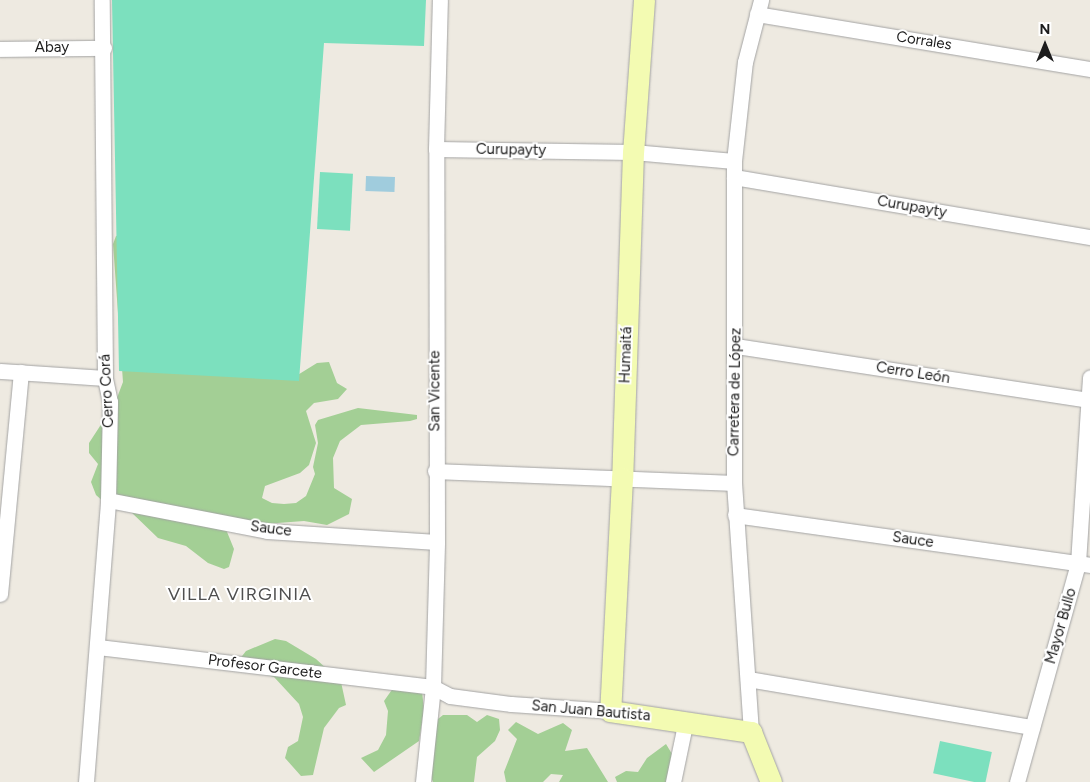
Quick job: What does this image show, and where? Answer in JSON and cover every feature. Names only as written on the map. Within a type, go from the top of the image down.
[{"type":"street","name":"Cerro Corá","points":[[86,782],[108,500],[110,402],[105,378],[104,48],[102,0]]},
{"type":"street","name":"San Vicente","points":[[423,782],[433,687],[437,542],[435,470],[436,149],[440,0]]},
{"type":"street","name":"Humaitá","points":[[610,711],[622,478],[633,152],[644,0]]},
{"type":"street","name":"Corrales","points":[[759,7],[1090,69]]},
{"type":"street","name":"Carretera de López","points":[[759,7],[745,62],[734,161],[736,346],[734,483],[751,732],[772,782]]},
{"type":"street","name":"Abay","points":[[0,48],[104,48]]},
{"type":"street","name":"Curupayty","points":[[436,149],[633,152],[734,161]]},
{"type":"street","name":"Curupayty","points":[[734,177],[1090,237]]},
{"type":"street","name":"Cerro León","points":[[736,346],[1089,400]]},
{"type":"street","points":[[0,371],[105,378]]},
{"type":"street","points":[[0,594],[2,533],[21,372]]},
{"type":"street","name":"Mayor Bullo","points":[[1017,782],[1032,727],[1084,564],[1090,376]]},
{"type":"street","points":[[435,470],[734,483]]},
{"type":"street","name":"Sauce","points":[[108,500],[267,530],[437,542]]},
{"type":"street","name":"Sauce","points":[[735,515],[1084,564]]},
{"type":"street","name":"Profesor Garcete","points":[[98,646],[433,687]]},
{"type":"street","points":[[748,679],[1032,727]]},
{"type":"street","name":"San Juan Bautista","points":[[433,687],[450,696],[686,720],[751,732]]},
{"type":"street","points":[[673,782],[686,720]]},
{"type":"green space","points":[[112,0],[426,0],[424,46],[324,43],[299,381],[119,371]]},
{"type":"green space","points":[[320,172],[353,174],[350,231],[317,229]]},
{"type":"green space","points":[[127,234],[296,376],[317,363],[329,362],[337,383],[347,389],[338,399],[314,403],[306,411],[316,443],[309,465],[300,473],[265,486],[262,498],[272,503],[284,504],[296,503],[306,496],[315,474],[313,467],[318,443],[315,425],[318,420],[358,408],[417,415],[417,419],[410,421],[361,425],[340,441],[333,458],[334,488],[352,499],[349,514],[327,525],[304,521],[225,527],[234,549],[229,567],[224,569],[208,563],[186,546],[158,538],[130,511],[105,503],[96,495],[91,482],[98,464],[89,453],[89,443],[115,403],[123,382],[113,244],[116,236]]},
{"type":"green space","points":[[275,639],[286,641],[316,659],[341,682],[346,705],[339,708],[324,728],[313,775],[301,776],[285,758],[288,747],[298,741],[303,717],[299,704],[274,677],[247,670],[239,660],[246,651]]},
{"type":"green space","points":[[396,684],[422,691],[424,710],[419,741],[374,772],[361,758],[378,750],[386,735],[388,711],[384,701]]},
{"type":"green space","points":[[443,715],[467,715],[477,722],[487,715],[499,719],[500,730],[495,741],[477,757],[474,782],[433,782],[428,769],[433,723]]},
{"type":"green space","points":[[516,722],[538,734],[563,723],[572,730],[565,751],[587,748],[608,782],[559,782],[563,775],[551,774],[543,782],[506,782],[504,772],[517,739],[508,730]]},
{"type":"green space","points":[[940,741],[992,752],[985,782],[974,782],[933,773]]},
{"type":"green space","points":[[666,744],[672,754],[670,782],[617,782],[615,777],[626,771],[638,772],[647,758]]},
{"type":"water","points":[[366,176],[395,177],[394,192],[365,191]]},
{"type":"district","name":"VILLA VIRGINIA","points":[[240,594]]}]
